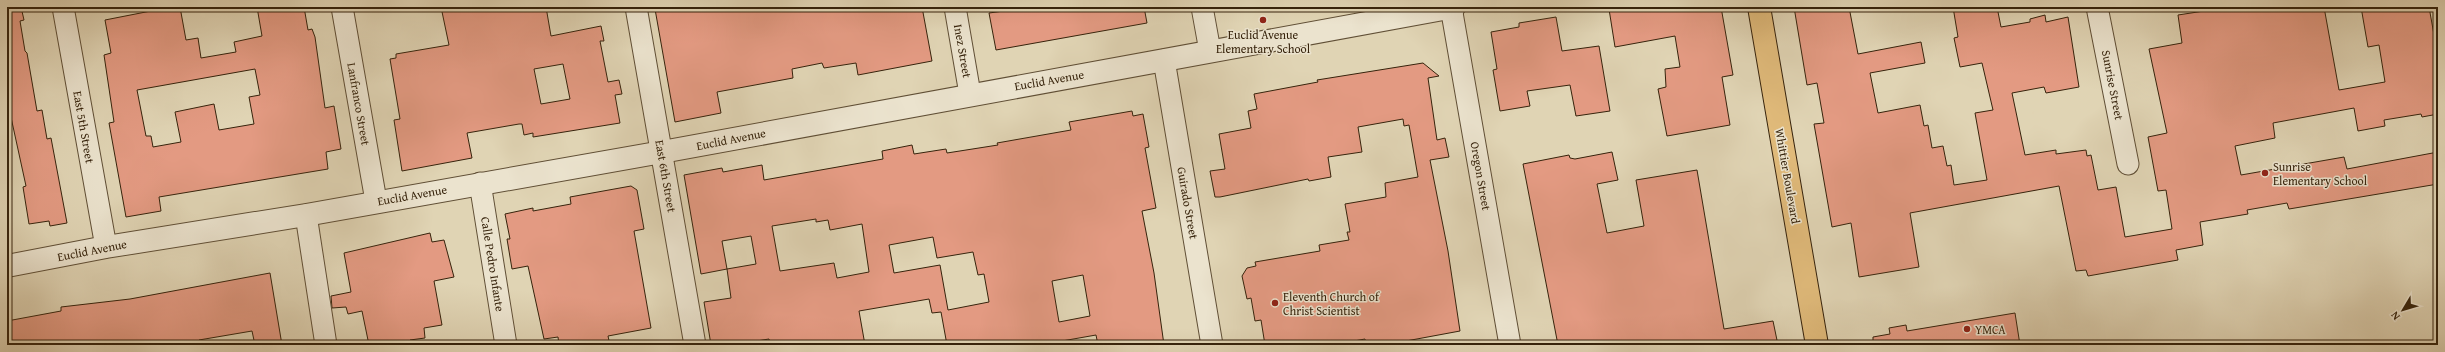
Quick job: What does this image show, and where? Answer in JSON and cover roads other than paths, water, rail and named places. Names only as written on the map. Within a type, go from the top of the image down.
[{"type":"main road","name":"Whittier Boulevard","points":[[1759,7],[1817,345]]},
{"type":"street","name":"East 5th Street","points":[[63,7],[106,247]]},
{"type":"street","name":"Lanfranco Street","points":[[342,7],[376,201]]},
{"type":"street","name":"East 6th Street","points":[[636,7],[695,345]]},
{"type":"street","name":"Inez Street","points":[[955,7],[970,94]]},
{"type":"street","points":[[1202,7],[1210,51]]},
{"type":"street","name":"Euclid Avenue","points":[[7,266],[106,247],[306,215],[376,201],[662,152],[970,94],[1452,7]]},
{"type":"street","name":"Oregon Street","points":[[1452,7],[1510,345]]},
{"type":"street","name":"Sunrise Street","points":[[2097,7],[2128,164]]},
{"type":"street","name":"Guirado Street","points":[[1164,60],[1212,345]]},
{"type":"street","name":"Calle Pedro Infante","points":[[480,183],[506,345]]},
{"type":"street","points":[[306,215],[326,345]]},
{"type":"place","name":"Euclid Avenue Elementary School","points":[[1263,20]]},
{"type":"place","name":"Sunrise Elementary School","points":[[2265,173]]},
{"type":"place","name":"Eleventh Church of Christ Scientist","points":[[1275,303]]},
{"type":"place","name":"YMCA","points":[[1967,329]]}]
